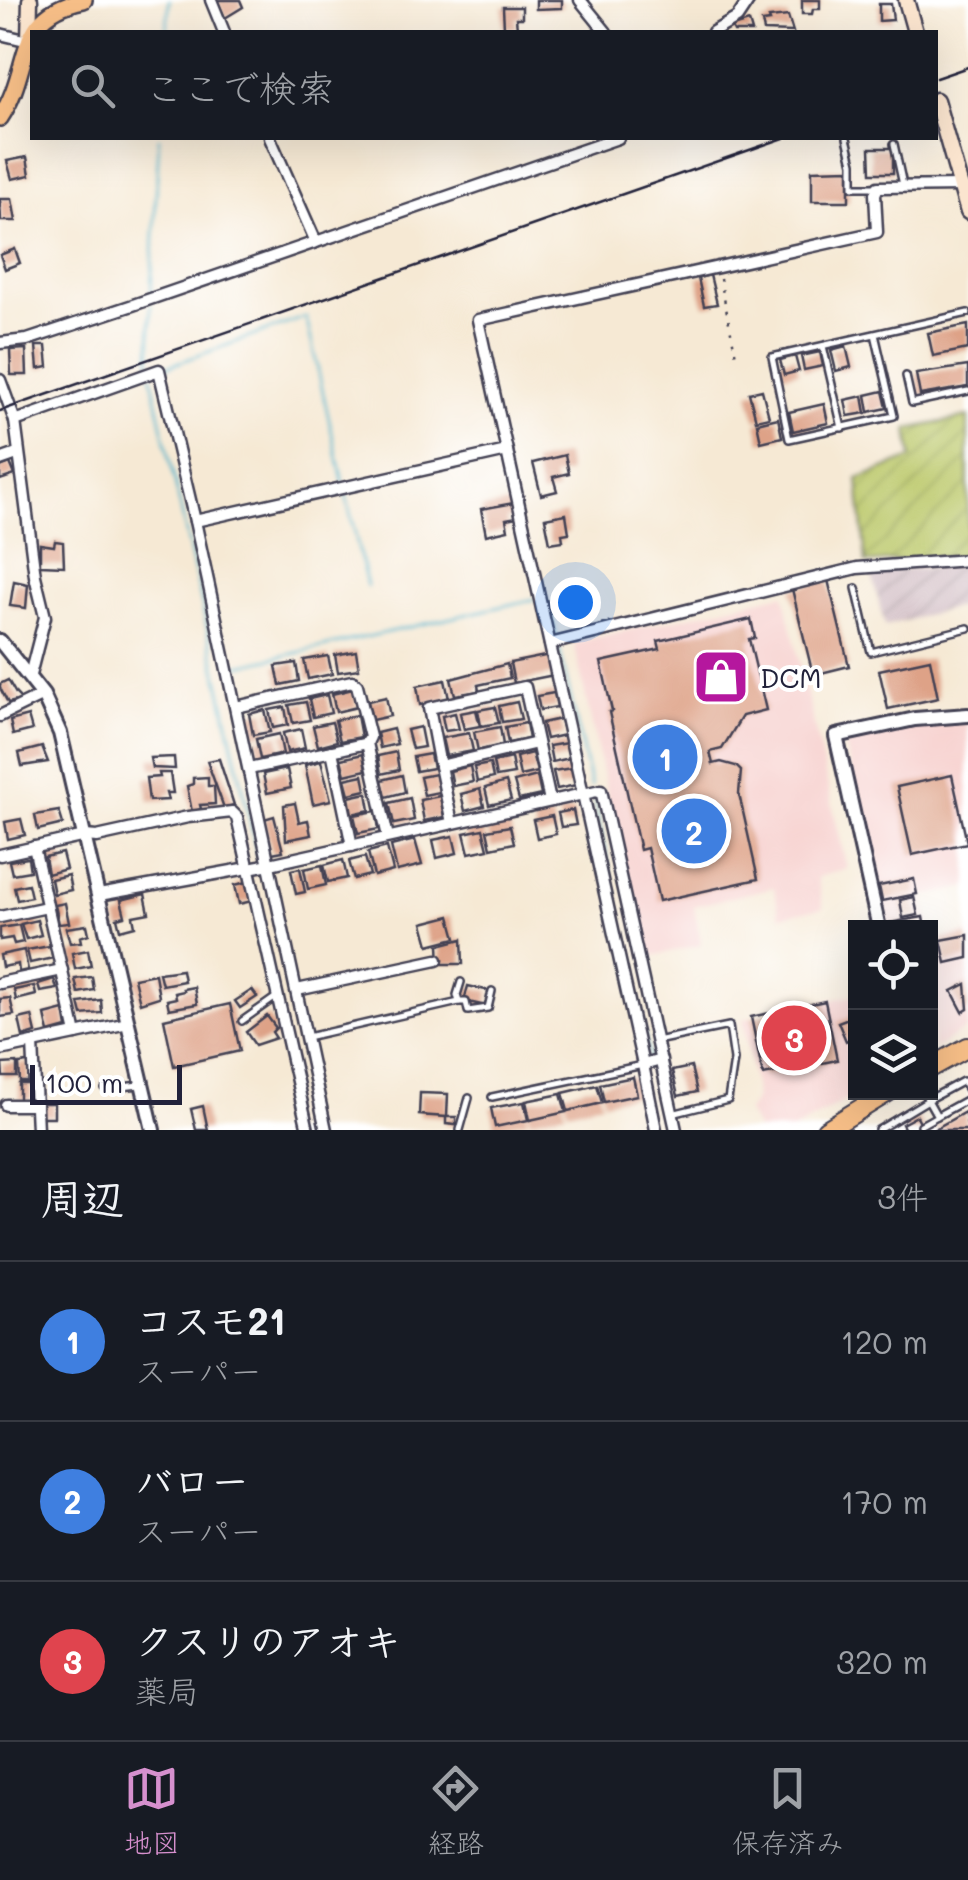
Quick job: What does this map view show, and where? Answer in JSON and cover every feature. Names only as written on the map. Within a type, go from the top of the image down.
[{"type":"highway","points":[[938,1064],[968,1047]]},
{"type":"highway","points":[[835,1128],[876,1100]]},
{"type":"main road","points":[[0,118],[14,94],[29,41],[30,0]]},
{"type":"main road","points":[[35,30],[42,16],[53,9],[84,0]]},
{"type":"main road","points":[[906,0],[914,30]]},
{"type":"main road","points":[[938,106],[968,212]]},
{"type":"street","points":[[211,0],[223,30]]},
{"type":"street","points":[[580,0],[604,30]]},
{"type":"street","points":[[716,30],[737,18],[750,0]]},
{"type":"street","points":[[0,34],[29,41]]},
{"type":"street","points":[[271,140],[316,242]]},
{"type":"street","points":[[0,344],[27,340],[130,306],[612,140]]},
{"type":"street","points":[[656,1130],[478,320],[877,232],[878,187],[963,186]]},
{"type":"street","points":[[16,421],[159,370],[326,1130]]},
{"type":"street","points":[[0,380],[16,421],[35,576],[45,618],[30,675]]},
{"type":"street","points":[[195,521],[507,451]]},
{"type":"street","points":[[0,460],[18,454]]},
{"type":"street","points":[[550,644],[858,568],[968,560]]},
{"type":"street","points":[[0,641],[30,675],[60,733],[153,1130]]},
{"type":"street","points":[[236,707],[352,681],[357,685],[388,838]]},
{"type":"street","points":[[452,823],[429,708],[525,687],[550,801]]},
{"type":"street","points":[[0,716],[43,695]]},
{"type":"street","points":[[877,920],[836,736],[915,719],[968,715]]},
{"type":"street","points":[[249,769],[367,742]]},
{"type":"street","points":[[440,766],[538,743]]},
{"type":"street","points":[[332,751],[352,846]]},
{"type":"street","points":[[99,896],[270,864],[601,790],[676,1130]]},
{"type":"street","points":[[0,855],[85,836],[232,812],[237,817],[250,868],[308,1130]]},
{"type":"street","points":[[34,847],[76,1034]]},
{"type":"street","points":[[0,917],[47,907]]},
{"type":"street","points":[[297,990],[437,960]]},
{"type":"street","points":[[0,983],[62,970]]},
{"type":"street","points":[[0,1050],[128,1023]]},
{"type":"street","points":[[33,1043],[37,1130]]},
{"type":"street","points":[[642,1065],[661,1060]]},
{"type":"street","points":[[6,1105],[36,1105]]},
{"type":"lane","points":[[848,140],[854,187],[878,187]]},
{"type":"lane","points":[[894,144],[904,188]]},
{"type":"lane","points":[[875,334],[894,416],[790,439],[772,358],[875,334],[968,314]]},
{"type":"lane","points":[[823,346],[842,428]]},
{"type":"lane","points":[[906,376],[912,403],[968,391]]},
{"type":"lane","points":[[856,588],[871,652],[968,628]]},
{"type":"lane","points":[[459,1002],[461,982]]},
{"type":"lane","points":[[306,1036],[459,1002],[466,1002],[468,1011],[488,1008],[492,991]]},
{"type":"lane","points":[[242,1020],[279,995]]},
{"type":"lane","points":[[656,1041],[730,1026],[734,1060],[728,1100],[672,1114]]},
{"type":"lane","points":[[492,1098],[642,1065]]},
{"type":"lane","points":[[938,1095],[963,1081],[968,1090]]},
{"type":"lane","points":[[105,1089],[142,1085]]},
{"type":"lane","points":[[460,1130],[469,1098]]},
{"type":"lane","points":[[922,1125],[968,1098]]},
{"type":"lane","points":[[878,1130],[928,1100],[937,1116]]},
{"type":"path","points":[[718,268],[737,361]]},
{"type":"shaded area","points":[[968,565],[968,604],[885,626],[871,572]]},
{"type":"shaded area","points":[[784,594],[847,869],[817,877],[823,908],[780,916],[774,887],[694,906],[701,945],[643,958],[574,643]]},
{"type":"shaded area","points":[[968,722],[968,887],[924,896],[928,920],[885,920],[845,744],[912,726]]},
{"type":"shaded area","points":[[968,933],[968,1028],[938,1046],[938,939]]},
{"type":"shaded area","points":[[848,996],[848,1099],[793,1130],[757,1130],[747,1112],[756,1097],[743,1019]]},
{"type":"green space","points":[[968,417],[968,556],[866,563],[858,479],[912,458],[908,429]]},
{"type":"building","points":[[217,0],[240,0],[243,7],[225,18]]},
{"type":"building","points":[[536,0],[562,0],[562,8],[536,9]]},
{"type":"building","points":[[802,0],[820,0],[820,9],[802,14]]},
{"type":"building","points":[[879,4],[891,4],[893,20],[879,21]]},
{"type":"building","points":[[503,7],[522,7],[522,18],[516,18],[517,28],[504,28]]},
{"type":"building","points":[[788,16],[792,30],[764,30],[762,22],[770,21],[769,18]]},
{"type":"building","points":[[749,22],[751,30],[733,30],[732,27]]},
{"type":"building","points":[[870,148],[893,148],[893,173],[871,173]]},
{"type":"building","points":[[27,157],[30,175],[12,179],[7,161]]},
{"type":"building","points":[[849,169],[849,201],[812,201],[812,170]]},
{"type":"building","points":[[0,199],[12,199],[16,221],[1,221]]},
{"type":"building","points":[[15,249],[20,263],[5,269],[0,255]]},
{"type":"building","points":[[710,275],[717,304],[704,306],[698,278]]},
{"type":"building","points":[[968,325],[968,349],[933,356],[928,333]]},
{"type":"building","points":[[36,346],[46,346],[48,367],[38,369]]},
{"type":"building","points":[[846,346],[851,367],[836,371],[831,350]]},
{"type":"building","points":[[26,349],[27,375],[11,375],[10,350]]},
{"type":"building","points":[[820,352],[823,366],[804,370],[801,356]]},
{"type":"building","points":[[795,356],[799,371],[784,375],[780,360]]},
{"type":"building","points":[[968,366],[968,387],[920,395],[916,374]]},
{"type":"building","points":[[762,390],[769,417],[756,420],[749,393]]},
{"type":"building","points":[[883,391],[887,408],[869,412],[866,395]]},
{"type":"building","points":[[863,396],[866,413],[848,416],[845,400]]},
{"type":"building","points":[[824,404],[828,423],[793,431],[789,412]]},
{"type":"building","points":[[778,418],[782,437],[761,442],[757,423]]},
{"type":"building","points":[[565,455],[569,473],[553,477],[557,491],[541,495],[533,463]]},
{"type":"building","points":[[10,463],[15,475],[0,480],[0,467]]},
{"type":"building","points":[[514,503],[517,517],[506,519],[508,530],[486,535],[481,509]]},
{"type":"building","points":[[566,514],[569,533],[562,534],[563,541],[550,543],[545,518]]},
{"type":"building","points":[[55,541],[63,542],[64,566],[40,565],[40,544],[54,546]]},
{"type":"building","points":[[828,580],[849,666],[813,675],[792,589]]},
{"type":"building","points":[[14,581],[28,584],[26,608],[10,606]]},
{"type":"building","points":[[751,619],[755,638],[749,639],[766,710],[742,716],[722,749],[710,752],[713,764],[721,762],[741,771],[739,794],[758,879],[659,901],[647,848],[640,850],[601,662],[660,649],[658,641]]},
{"type":"building","points":[[356,651],[359,669],[338,672],[335,655]]},
{"type":"building","points":[[550,655],[554,675],[514,683],[510,663]]},
{"type":"building","points":[[328,656],[332,674],[308,679],[304,660]]},
{"type":"building","points":[[930,659],[938,698],[888,709],[879,670]]},
{"type":"building","points":[[296,663],[299,681],[280,685],[276,666]]},
{"type":"building","points":[[507,664],[510,678],[478,685],[479,691],[455,695],[451,679]]},
{"type":"building","points":[[8,680],[22,700],[8,703],[0,684]]},
{"type":"building","points":[[445,680],[449,699],[420,705],[417,686]]},
{"type":"building","points":[[353,689],[357,707],[336,712],[332,694]]},
{"type":"building","points":[[554,693],[557,707],[540,710],[537,696]]},
{"type":"building","points":[[327,695],[331,713],[313,717],[309,699]]},
{"type":"building","points":[[386,697],[390,716],[372,720],[368,701]]},
{"type":"building","points":[[306,702],[310,720],[293,723],[289,705]]},
{"type":"building","points":[[517,702],[521,719],[502,722],[499,706]]},
{"type":"building","points":[[285,707],[288,725],[273,728],[269,710]]},
{"type":"building","points":[[495,707],[499,723],[481,726],[478,710]]},
{"type":"building","points":[[265,710],[270,732],[253,735],[249,714]]},
{"type":"building","points":[[476,710],[480,726],[464,729],[460,713]]},
{"type":"building","points":[[455,713],[459,729],[445,731],[442,716]]},
{"type":"building","points":[[357,715],[361,737],[340,741],[335,720]]},
{"type":"building","points":[[28,716],[32,730],[13,735],[10,721]]},
{"type":"building","points":[[560,719],[564,735],[546,739],[542,723]]},
{"type":"building","points":[[332,722],[337,741],[318,746],[313,726]]},
{"type":"building","points":[[526,723],[529,739],[508,743],[505,727]]},
{"type":"building","points":[[420,727],[424,747],[412,749],[407,730]]},
{"type":"building","points":[[500,727],[503,745],[478,751],[474,732]]},
{"type":"building","points":[[301,729],[305,748],[287,752],[283,733]]},
{"type":"building","points":[[393,729],[397,744],[380,748],[377,733]]},
{"type":"building","points":[[469,733],[473,751],[446,756],[442,738]]},
{"type":"building","points":[[279,734],[283,754],[260,759],[256,739]]},
{"type":"building","points":[[567,743],[570,758],[552,762],[549,746]]},
{"type":"building","points":[[42,747],[48,762],[22,766],[19,753]]},
{"type":"building","points":[[396,752],[399,770],[381,774],[378,756]]},
{"type":"building","points":[[532,753],[537,772],[520,776],[516,757]]},
{"type":"building","points":[[363,754],[366,770],[345,775],[341,759]]},
{"type":"building","points":[[430,754],[433,768],[416,771],[413,757]]},
{"type":"building","points":[[174,757],[175,769],[152,768],[150,758]]},
{"type":"building","points":[[511,758],[514,774],[496,777],[493,762]]},
{"type":"building","points":[[219,759],[234,805],[224,808],[207,761]]},
{"type":"building","points":[[321,761],[331,800],[313,804],[305,765]]},
{"type":"building","points":[[490,764],[493,778],[477,782],[474,767]]},
{"type":"building","points":[[470,766],[473,782],[453,786],[450,771]]},
{"type":"building","points":[[572,768],[576,785],[557,789],[553,771]]},
{"type":"building","points":[[287,769],[291,788],[267,793],[263,774]]},
{"type":"building","points":[[159,773],[170,773],[173,793],[166,793],[168,800],[149,801],[146,778],[160,777]]},
{"type":"building","points":[[436,774],[439,792],[424,795],[420,777]]},
{"type":"building","points":[[363,775],[366,790],[349,794],[345,779]]},
{"type":"building","points":[[402,775],[405,792],[386,797],[382,780]]},
{"type":"building","points":[[952,775],[967,843],[912,855],[897,787]]},
{"type":"building","points":[[537,776],[541,795],[519,800],[514,782]]},
{"type":"building","points":[[208,777],[208,786],[214,786],[215,804],[200,805],[201,809],[192,812],[187,786],[193,784],[193,778]]},
{"type":"building","points":[[506,782],[511,800],[489,805],[485,788]]},
{"type":"building","points":[[480,789],[484,806],[465,811],[461,794]]},
{"type":"building","points":[[367,793],[370,810],[352,814],[349,797]]},
{"type":"building","points":[[440,796],[444,817],[424,821],[420,800]]},
{"type":"building","points":[[410,798],[414,820],[394,824],[389,803]]},
{"type":"building","points":[[295,803],[299,822],[308,820],[311,835],[286,840],[284,805]]},
{"type":"building","points":[[573,810],[576,825],[561,827],[558,813]]},
{"type":"building","points":[[59,811],[63,824],[38,830],[35,815]]},
{"type":"building","points":[[376,811],[379,829],[358,833],[354,815]]},
{"type":"building","points":[[274,816],[283,851],[272,853],[264,819]]},
{"type":"building","points":[[552,816],[556,834],[537,838],[533,820]]},
{"type":"building","points":[[21,819],[25,835],[8,839],[5,822]]},
{"type":"building","points":[[510,826],[514,843],[491,848],[487,830]]},
{"type":"building","points":[[483,829],[488,849],[469,853],[464,833]]},
{"type":"building","points":[[453,836],[457,853],[437,858],[433,840]]},
{"type":"building","points":[[415,840],[422,865],[397,871],[391,846]]},
{"type":"building","points":[[387,847],[393,871],[374,876],[368,852]]},
{"type":"building","points":[[62,853],[66,869],[48,874],[45,857]]},
{"type":"building","points":[[365,857],[370,875],[354,879],[349,861]]},
{"type":"building","points":[[28,858],[30,871],[12,874],[9,861]]},
{"type":"building","points":[[343,860],[347,878],[328,882],[324,865]]},
{"type":"building","points":[[322,865],[326,885],[308,889],[304,869]]},
{"type":"building","points":[[300,868],[305,892],[296,894],[291,870]]},
{"type":"building","points":[[68,875],[71,890],[54,894],[51,879]]},
{"type":"building","points":[[914,879],[917,894],[882,901],[879,886]]},
{"type":"building","points":[[247,882],[252,901],[239,904],[235,885]]},
{"type":"building","points":[[28,884],[31,897],[17,900],[14,887]]},
{"type":"building","points":[[145,894],[149,913],[133,916],[135,926],[120,930],[117,918],[125,916],[121,900]]},
{"type":"building","points":[[914,897],[918,915],[903,918],[900,900]]},
{"type":"building","points":[[65,903],[69,923],[59,924],[55,905]]},
{"type":"building","points":[[450,916],[456,938],[429,945],[423,923]]},
{"type":"building","points":[[37,920],[41,935],[26,939],[21,924]]},
{"type":"building","points":[[19,925],[23,942],[14,944],[12,938],[0,940],[0,928]]},
{"type":"building","points":[[87,925],[89,934],[80,937],[81,942],[70,943],[66,928]]},
{"type":"building","points":[[968,935],[968,958],[946,963],[941,940]]},
{"type":"building","points":[[462,939],[463,964],[440,964],[439,945]]},
{"type":"building","points":[[50,946],[53,958],[30,963],[27,950]]},
{"type":"building","points":[[24,950],[28,970],[19,972],[18,964],[2,967],[0,955]]},
{"type":"building","points":[[88,950],[91,966],[75,969],[72,953]]},
{"type":"building","points":[[182,970],[184,981],[162,985],[159,973]]},
{"type":"building","points":[[155,974],[159,997],[140,1003],[134,978]]},
{"type":"building","points":[[92,977],[94,990],[78,993],[75,979]]},
{"type":"building","points":[[54,979],[57,989],[40,992],[38,984]]},
{"type":"building","points":[[966,984],[968,1009],[963,1012],[952,991]]},
{"type":"building","points":[[34,986],[36,995],[16,1000],[14,990]]},
{"type":"building","points":[[468,986],[490,991],[486,1006],[464,1001]]},
{"type":"building","points":[[194,987],[197,1004],[169,1009],[167,1000]]},
{"type":"building","points":[[252,990],[257,997],[240,1008],[235,1001]]},
{"type":"building","points":[[10,998],[14,1015],[0,1017],[0,999]]},
{"type":"building","points":[[101,1000],[102,1013],[82,1015],[79,1003]]},
{"type":"building","points":[[825,1001],[837,1060],[763,1075],[751,1017]]},
{"type":"building","points":[[230,1004],[240,1051],[174,1066],[164,1019]]},
{"type":"building","points":[[64,1010],[67,1028],[49,1033],[45,1015]]},
{"type":"building","points":[[32,1016],[36,1033],[23,1037],[19,1019]]},
{"type":"building","points":[[267,1016],[276,1028],[272,1032],[276,1038],[255,1045],[246,1032]]},
{"type":"building","points":[[848,1018],[848,1040],[846,1041],[838,1022]]},
{"type":"building","points":[[17,1063],[17,1077],[3,1077],[2,1064]]},
{"type":"building","points":[[28,1063],[29,1082],[20,1082],[19,1064]]},
{"type":"building","points":[[691,1067],[697,1092],[678,1096],[672,1071]]},
{"type":"building","points":[[633,1077],[637,1095],[604,1102],[600,1084]]},
{"type":"building","points":[[19,1084],[31,1084],[31,1100],[19,1100]]},
{"type":"building","points":[[597,1085],[602,1103],[568,1111],[563,1093]]},
{"type":"building","points":[[420,1093],[448,1094],[447,1117],[456,1117],[456,1125],[446,1124],[446,1117],[419,1115]]},
{"type":"building","points":[[561,1094],[566,1112],[530,1120],[526,1101]]},
{"type":"building","points":[[524,1102],[528,1120],[495,1127],[491,1108]]},
{"type":"building","points":[[41,1103],[54,1103],[54,1117],[41,1117]]},
{"type":"building","points":[[203,1106],[208,1130],[196,1130],[191,1109]]},
{"type":"building","points":[[965,1112],[968,1130],[933,1130]]},
{"type":"building","points":[[917,1116],[924,1130],[905,1130],[902,1124]]},
{"type":"waterway","points":[[167,30],[169,0]]},
{"type":"waterway","points":[[151,292],[159,140]]},
{"type":"waterway","points":[[150,367],[151,305]]},
{"type":"waterway","points":[[166,367],[306,317],[343,482]]},
{"type":"waterway","points":[[151,375],[258,857]]},
{"type":"waterway","points":[[345,490],[367,586]]},
{"type":"waterway","points":[[230,668],[534,599]]},
{"type":"waterway","points":[[551,614],[557,640]]},
{"type":"waterway","points":[[559,648],[591,787]]},
{"type":"waterway","points":[[593,794],[650,1060]]},
{"type":"waterway","points":[[651,1068],[665,1130]]},
{"type":"railway","points":[[938,77],[968,67]]},
{"type":"railway","points":[[0,411],[778,140]]},
{"type":"place","name":"DCM","points":[[721,677]]},
{"type":"place","name":"コスモ21","points":[[665,757]]},
{"type":"place","name":"バロー","points":[[694,831]]},
{"type":"place","name":"クスリのアオキ","points":[[794,1038]]}]
